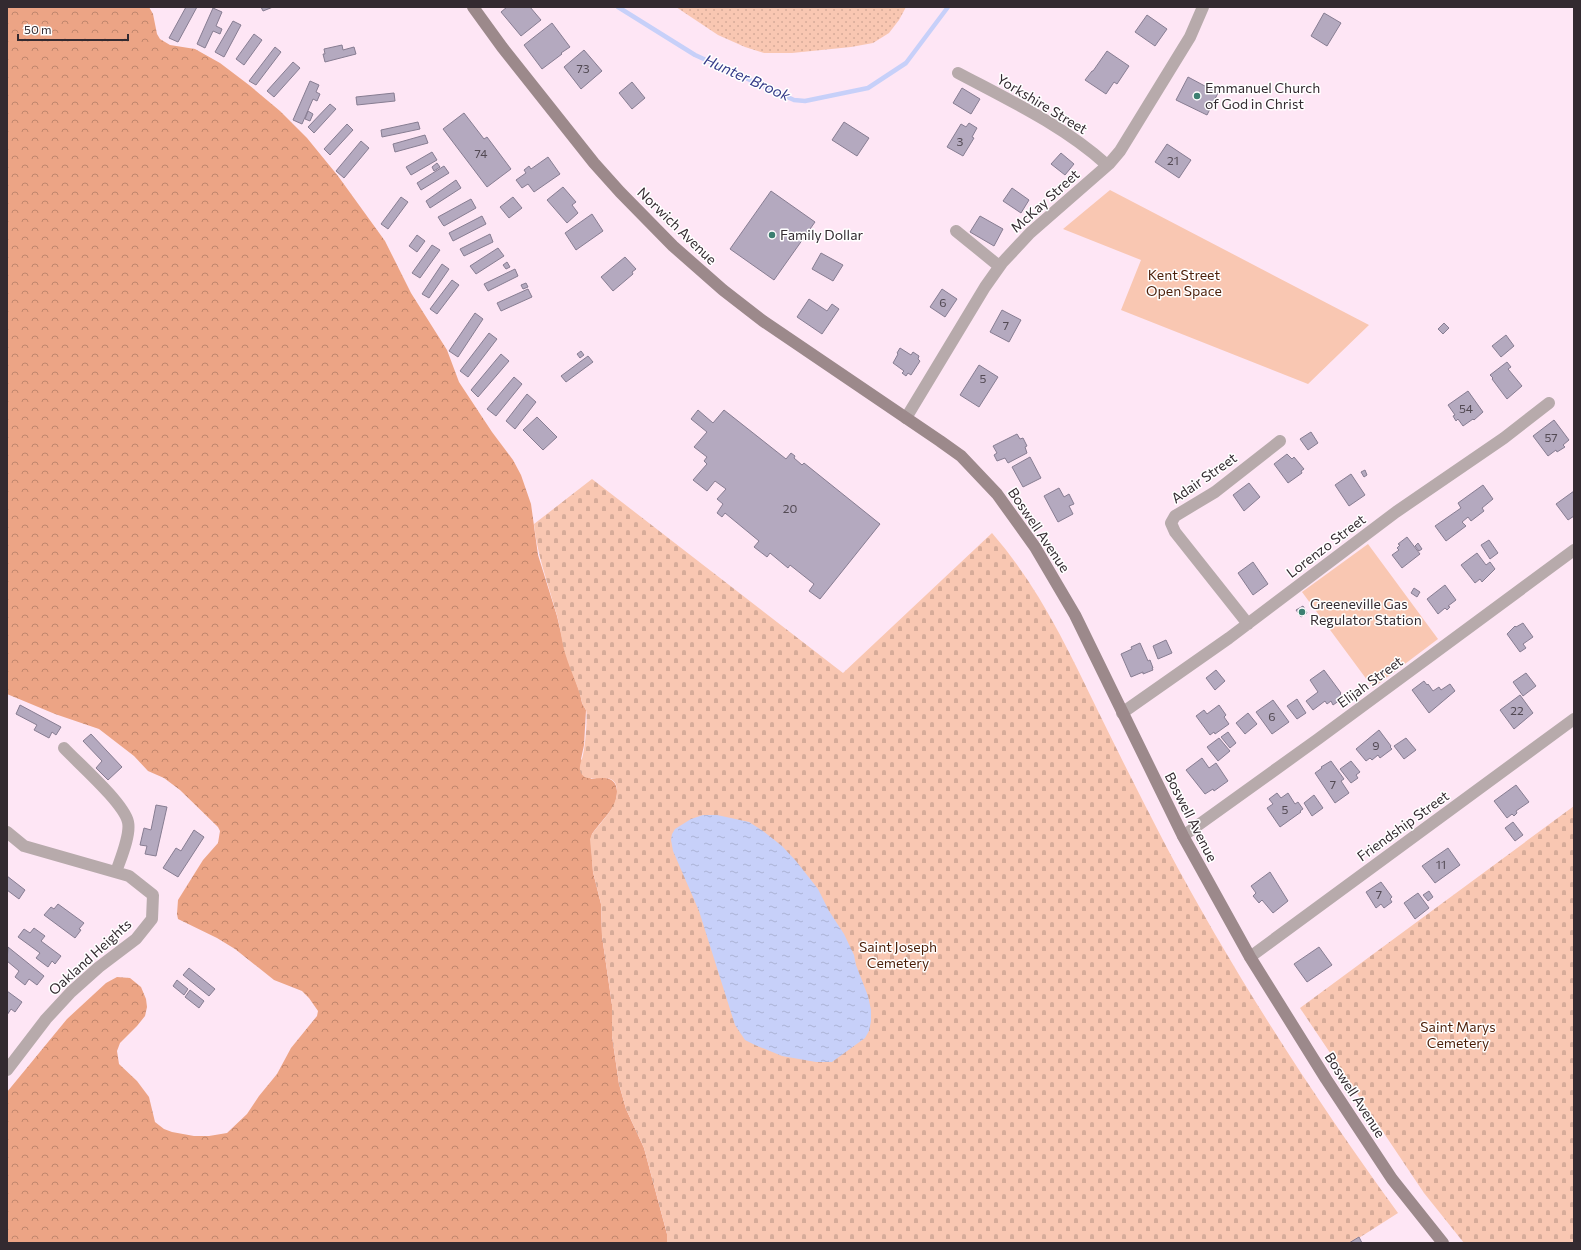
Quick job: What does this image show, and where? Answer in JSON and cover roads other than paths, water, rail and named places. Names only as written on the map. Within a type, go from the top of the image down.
[{"type":"main road","name":"Norwich Avenue","points":[[473,7],[502,47],[594,162],[620,192],[673,246],[723,290],[763,321],[906,418]]},
{"type":"main road","name":"Boswell Avenue","points":[[906,418],[961,456],[997,494],[1035,547],[1075,615],[1182,836],[1250,957],[1392,1180],[1443,1243]]},
{"type":"street","name":"McKay Street","points":[[906,418],[999,266],[1030,233],[1107,165],[1125,144],[1186,43],[1203,7]]},
{"type":"street","name":"Yorkshire Street","points":[[958,73],[1027,110],[1094,154],[1107,165]]},
{"type":"street","points":[[956,231],[999,266]]},
{"type":"street","name":"Lorenzo Street","points":[[1122,713],[1248,624],[1396,512],[1504,438],[1549,403]]},
{"type":"street","name":"Adair Street","points":[[1248,624],[1175,532],[1171,523],[1175,516],[1215,492],[1280,441]]},
{"type":"street","name":"Elijah Street","points":[[1182,836],[1318,739],[1574,550]]},
{"type":"street","name":"Friendship Street","points":[[1250,957],[1574,719]]},
{"type":"street","points":[[64,748],[118,804],[128,821],[128,830],[116,872]]},
{"type":"street","name":"Oakland Heights","points":[[7,832],[24,846],[129,876],[153,895],[152,919],[136,939],[99,967],[70,992],[46,1019],[7,1070]]},
{"type":"water","points":[[703,815],[717,815],[749,822],[782,846],[818,889],[829,911],[844,934],[854,955],[856,965],[868,996],[871,1010],[871,1021],[869,1031],[865,1038],[832,1062],[816,1062],[782,1056],[745,1040],[735,1025],[699,911],[673,851],[671,840],[675,829],[691,819]]},
{"type":"waterway","name":"Hunter Brook","points":[[618,7],[695,55],[794,100],[805,101],[868,88],[906,63],[948,7]]},
{"type":"place","name":"Emmanuel Church of God in Christ","points":[[1197,96]]},
{"type":"place","name":"Family Dollar","points":[[772,235]]},
{"type":"place","name":"Greeneville Gas Regulator Station","points":[[1302,612]]},
{"type":"park label","name":"Kent Street Open Space","points":[[1184,284]]},
{"type":"park label","name":"Saint Joseph Cemetery","points":[[898,956]]},
{"type":"park label","name":"Saint Marys Cemetery","points":[[1458,1036]]}]
